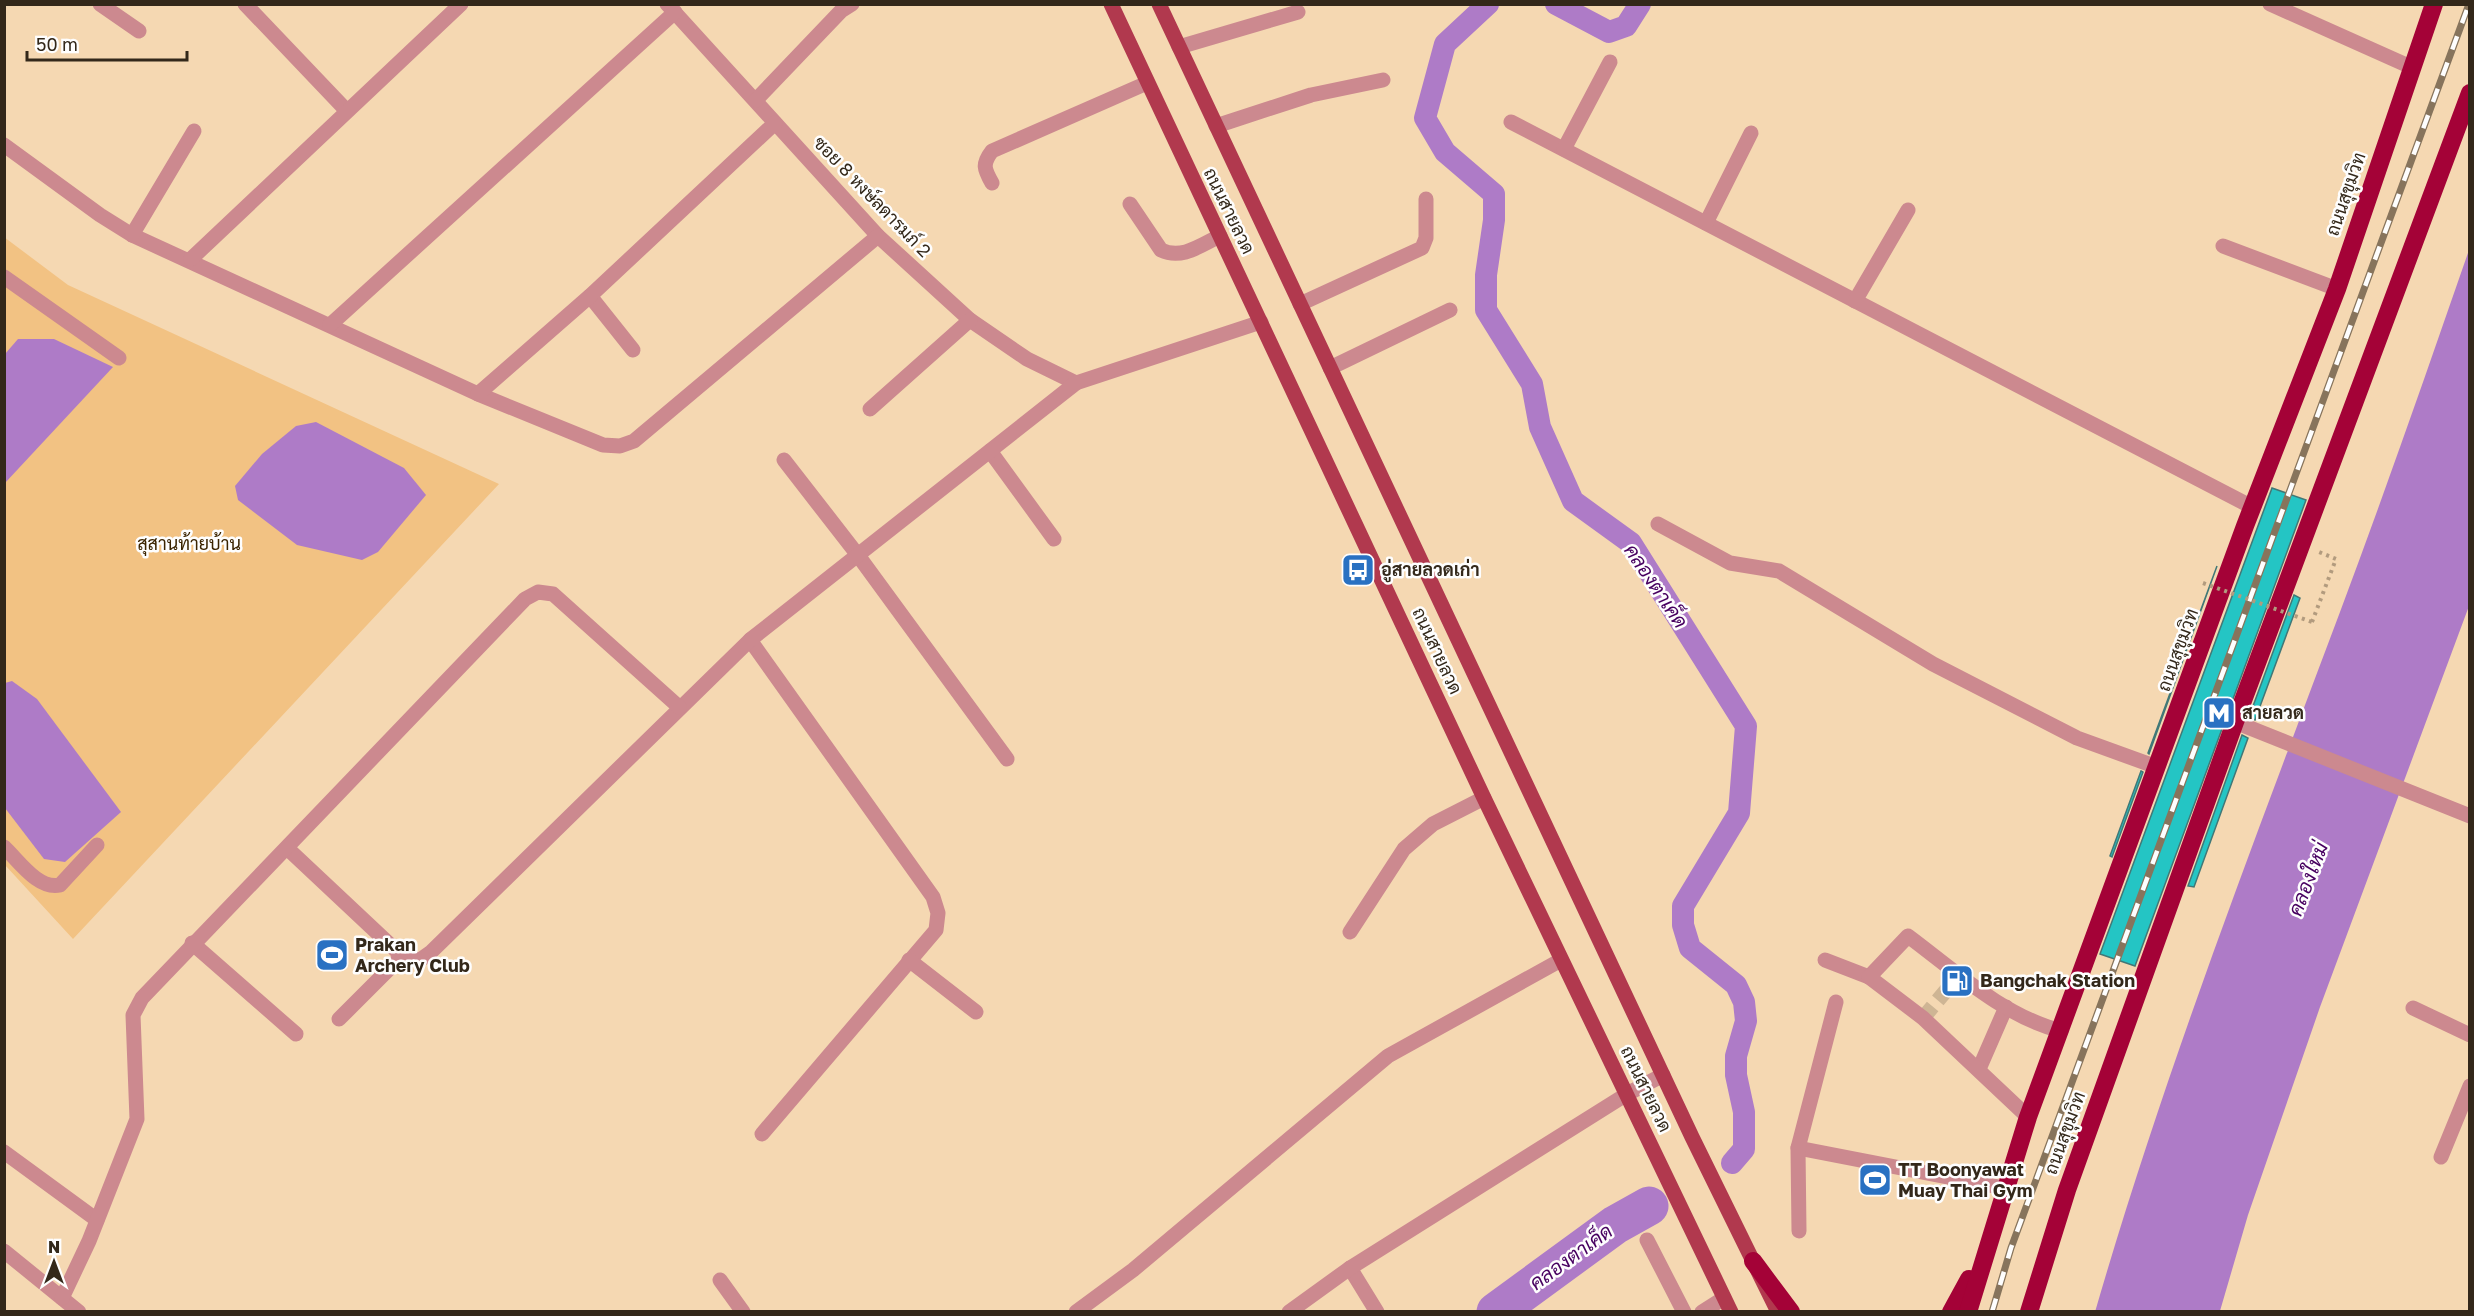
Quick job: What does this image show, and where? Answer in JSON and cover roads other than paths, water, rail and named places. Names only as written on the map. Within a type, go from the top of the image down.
[{"type":"highway","name":"ถนนสุขุมวิท","points":[[1968,1311],[2028,1116],[2252,507],[2337,289],[2434,4]]},
{"type":"highway","name":"ถนนสุขุมวิท","points":[[2029,1311],[2067,1190],[2235,722],[2469,93]]},
{"type":"highway","points":[[1951,1311],[1988,1242]]},
{"type":"highway","points":[[1754,1261],[1791,1311]]},
{"type":"main road","name":"ถนนสายลวด","points":[[1111,4],[1484,798],[1728,1305]]},
{"type":"main road","name":"ถนนสายลวด","points":[[1159,4],[1663,1075],[1778,1311]]},
{"type":"street","points":[[100,4],[139,31]]},
{"type":"street","points":[[245,4],[346,110]]},
{"type":"street","points":[[756,100],[841,11],[852,4]]},
{"type":"street","points":[[2270,4],[2411,68]]},
{"type":"street","points":[[190,260],[455,6]]},
{"type":"street","points":[[330,325],[671,8]]},
{"type":"street","name":"ซอย 8 หงษ์ลดารมภ์ 2","points":[[671,8],[878,236],[970,320],[1027,359],[1076,383]]},
{"type":"street","points":[[1179,47],[1298,12]]},
{"type":"street","points":[[1564,149],[1610,62]]},
{"type":"street","points":[[1216,126],[1311,95],[1383,80]]},
{"type":"street","points":[[992,183],[984,167],[985,160],[992,151],[1147,83]]},
{"type":"street","points":[[1511,122],[2252,507]]},
{"type":"street","points":[[478,394],[590,296],[775,123]]},
{"type":"street","points":[[132,235],[194,131]]},
{"type":"street","points":[[1706,223],[1751,133]]},
{"type":"street","points":[[4,145],[100,215],[132,235],[478,394],[603,445],[620,446],[634,441],[878,236]]},
{"type":"street","points":[[1300,304],[1422,248],[1426,238],[1426,199]]},
{"type":"street","points":[[1131,204],[1161,250],[1169,254],[1182,254],[1220,236]]},
{"type":"street","points":[[1855,301],[1908,210]]},
{"type":"street","points":[[2223,246],[2337,289]]},
{"type":"street","points":[[4,277],[119,358]]},
{"type":"street","points":[[590,296],[633,350]]},
{"type":"street","points":[[1330,368],[1450,310]]},
{"type":"street","points":[[870,409],[970,320]]},
{"type":"street","points":[[288,849],[402,956],[420,960],[750,640],[1076,383],[1261,322]]},
{"type":"street","points":[[990,451],[1054,538]]},
{"type":"street","points":[[784,460],[857,554],[1007,759]]},
{"type":"street","points":[[1658,524],[1730,563],[1779,571],[1933,664],[2077,738],[2157,767]]},
{"type":"street","points":[[62,1298],[97,1220],[137,1119],[133,1015],[142,998],[192,943],[288,849],[525,599],[538,592],[553,594],[679,707]]},
{"type":"street","points":[[750,640],[933,897],[938,913],[936,930],[762,1134]]},
{"type":"street","points":[[2235,722],[2469,816]]},
{"type":"street","points":[[1350,932],[1404,849],[1433,824],[1484,798]]},
{"type":"street","points":[[4,847],[38,880],[52,887],[60,885],[97,845]]},
{"type":"street","points":[[1869,977],[1908,936],[2006,1007],[2041,1026],[2061,1031]]},
{"type":"street","points":[[192,943],[296,1034]]},
{"type":"street","points":[[339,1019],[402,956]]},
{"type":"street","points":[[909,960],[976,1012]]},
{"type":"street","points":[[1076,1311],[1133,1270],[1388,1056],[1562,960]]},
{"type":"street","points":[[1825,960],[1869,977],[1923,1018],[2028,1116]]},
{"type":"street","points":[[1799,1231],[1798,1148],[1836,1002]]},
{"type":"street","points":[[1979,1069],[2006,1007]]},
{"type":"street","points":[[2414,1008],[2469,1035]]},
{"type":"street","points":[[1289,1311],[1350,1268],[1627,1094],[1663,1075]]},
{"type":"street","points":[[2441,1157],[2469,1086]]},
{"type":"street","points":[[1798,1148],[2004,1188]]},
{"type":"street","points":[[4,1152],[97,1220]]},
{"type":"street","points":[[1647,1240],[1684,1311]]},
{"type":"street","points":[[4,1251],[79,1311]]},
{"type":"street","points":[[1350,1268],[1377,1311]]},
{"type":"street","points":[[720,1280],[743,1311]]},
{"type":"street","points":[[1702,1311],[1728,1305]]},
{"type":"water","name":"คลองใหม่","points":[[2469,250],[2469,606],[2320,1007],[2248,1215],[2220,1311],[2095,1312],[2180,1047],[2242,873],[2373,522]]},
{"type":"water","points":[[18,339],[54,339],[113,367],[5,483],[5,354]]},
{"type":"water","points":[[316,422],[404,468],[426,495],[378,552],[362,560],[297,545],[238,500],[235,486],[262,454],[296,426]]},
{"type":"water","points":[[12,681],[37,699],[121,812],[65,862],[44,859],[5,808],[5,683]]},
{"type":"waterway","name":"คลองตาเค็ด","points":[[1488,4],[1445,44],[1425,118],[1445,152],[1494,194],[1494,220],[1486,275],[1486,310],[1532,384],[1540,427],[1573,501],[1631,543],[1746,726],[1739,813],[1683,906],[1683,925],[1690,948],[1736,985],[1744,1002],[1746,1021],[1736,1056],[1736,1075],[1744,1112],[1744,1149],[1732,1163]]},
{"type":"waterway","name":"คลองตาเค็ด","points":[[1556,4],[1609,32],[1626,26],[1640,4]]},
{"type":"waterway","name":"คลองตาเค็ด","points":[[1496,1312],[1615,1225],[1649,1206]]},
{"type":"tunnel","points":[[1923,1018],[1960,974]]},
{"type":"railway","points":[[1992,1312],[2011,1248],[2469,4]]},
{"type":"place","name":"อู่สายลวดเก่า","points":[[1358,570]]},
{"type":"place","name":"สายลวด","points":[[2219,713]]},
{"type":"place","name":"Prakan Archery Club","points":[[332,955]]},
{"type":"place","name":"Bangchak Station","points":[[1957,981]]},
{"type":"place","name":"TT Boonyawat Muay Thai Gym","points":[[1875,1180]]},
{"type":"park label","name":"สุสานท้ายบ้าน","points":[[189,544]]}]
